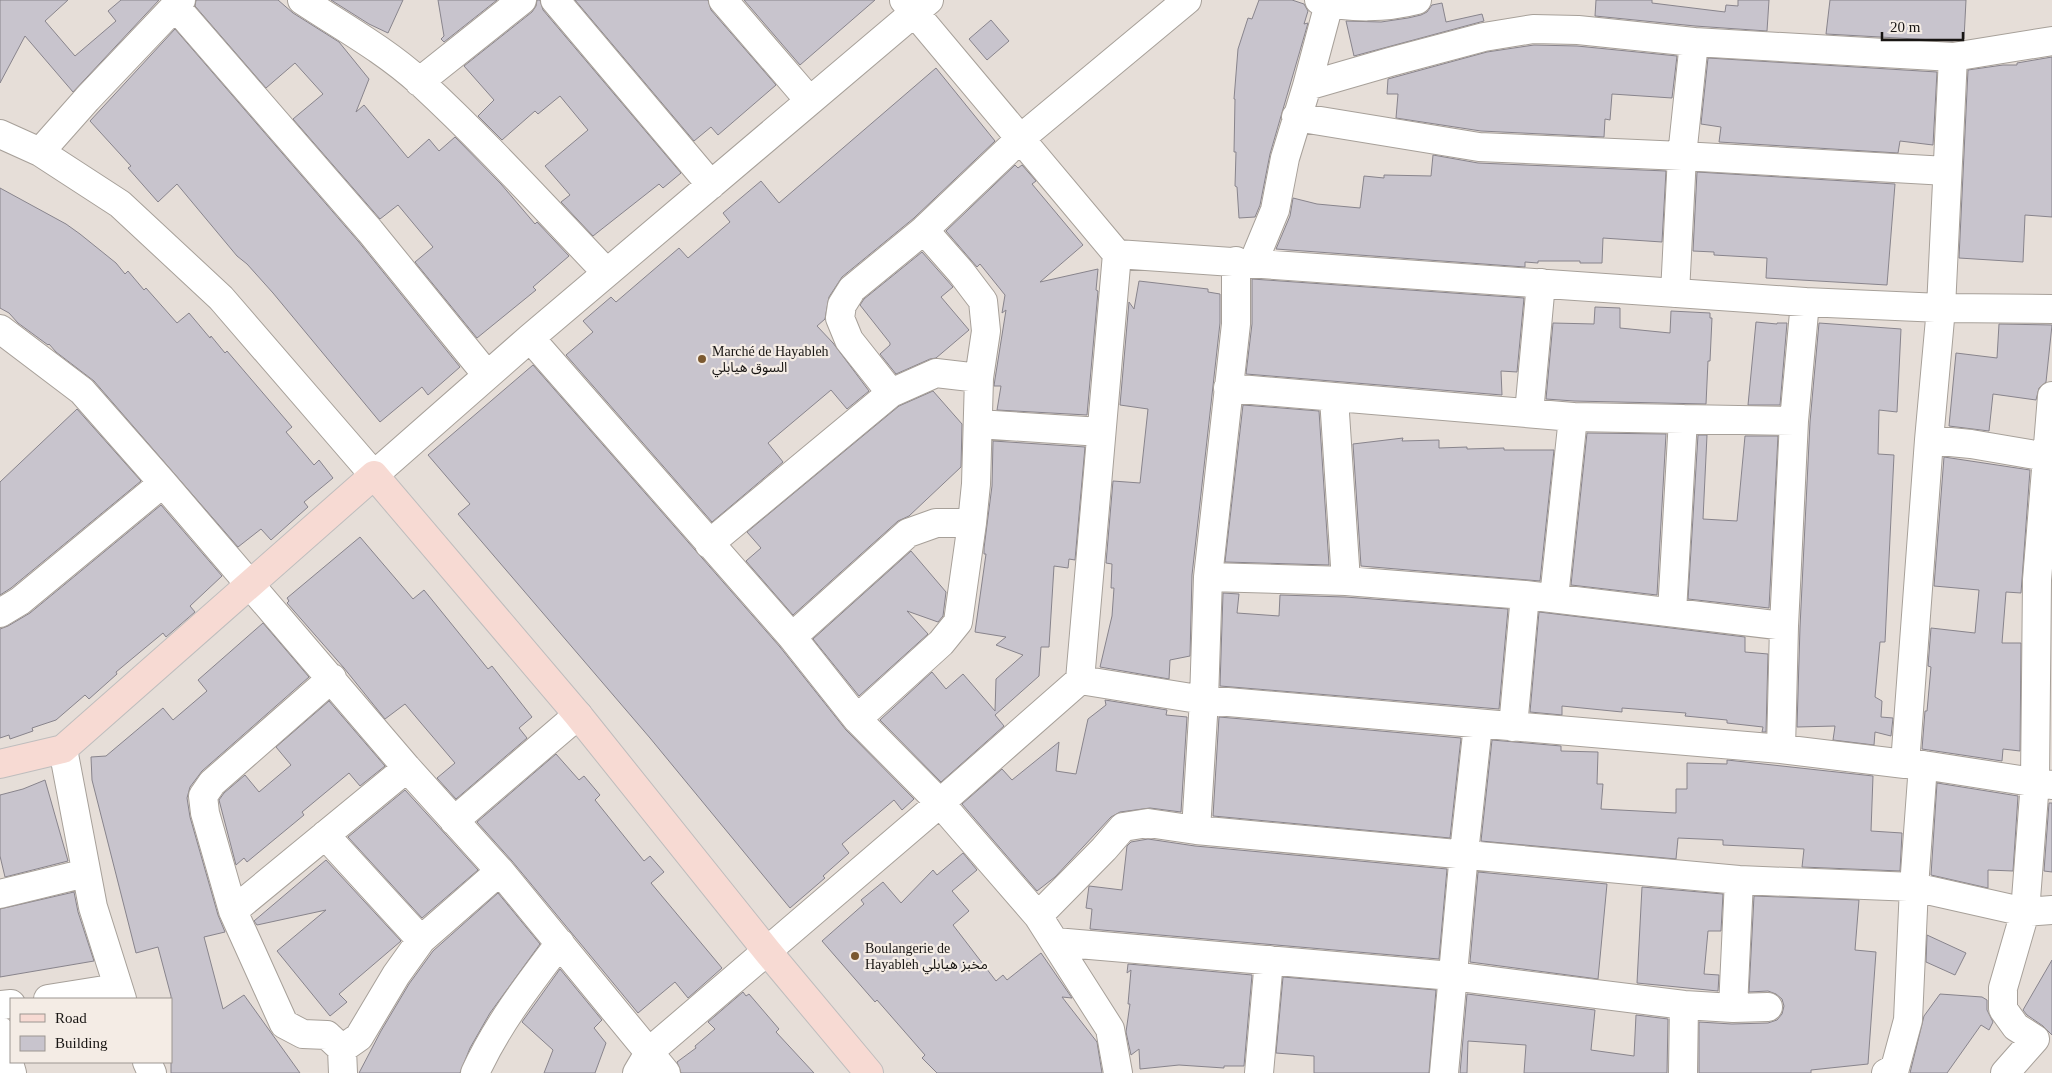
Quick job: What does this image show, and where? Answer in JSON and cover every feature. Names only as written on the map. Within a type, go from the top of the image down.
[{"type":"main road","points":[[0,764],[63,749],[374,476],[578,715],[767,951],[869,1073]]},
{"type":"street","points":[[302,0],[387,56],[419,82],[521,182],[606,272]]},
{"type":"street","points":[[419,82],[522,0]]},
{"type":"street","points":[[555,0],[711,185]]},
{"type":"street","points":[[723,0],[809,100]]},
{"type":"street","points":[[891,393],[849,340],[840,318],[842,305],[852,289],[924,230],[1021,138],[1187,0]]},
{"type":"street","points":[[1196,830],[1204,700],[1208,577],[1228,388],[1245,262],[1275,210],[1285,158],[1307,86],[1326,1],[1358,7],[1402,4],[1417,0]]},
{"type":"street","points":[[40,152],[87,99],[178,3],[370,231],[487,375]]},
{"type":"street","points":[[0,134],[40,152],[120,204],[221,298],[374,476],[606,272],[809,100],[916,4],[1021,138],[1117,254],[1080,680],[767,951],[643,1062]]},
{"type":"street","points":[[1307,86],[1475,40],[1533,29],[1578,30],[1694,42],[1953,57],[2052,41]]},
{"type":"street","points":[[1675,293],[1682,156],[1694,42]]},
{"type":"street","points":[[1886,1073],[1894,1068],[1908,1020],[1914,887],[1914,765],[1929,440],[1941,308],[1953,57]]},
{"type":"street","points":[[1296,117],[1479,147],[1948,171]]},
{"type":"street","points":[[857,719],[941,644],[958,622],[972,523],[976,484],[979,378],[986,331],[983,302],[961,272],[924,230]]},
{"type":"street","points":[[1117,254],[1805,302],[1941,308],[2052,309]]},
{"type":"street","points":[[1529,413],[1541,283]]},
{"type":"street","points":[[1781,749],[1784,626],[1794,421],[1805,302]]},
{"type":"street","points":[[0,329],[82,391],[560,943],[643,1062],[666,1073]]},
{"type":"street","points":[[530,338],[792,637],[857,719],[940,803],[1038,916],[1110,1029],[1118,1073]]},
{"type":"street","points":[[709,544],[891,393],[936,373],[979,378]]},
{"type":"street","points":[[1228,388],[1573,417],[1794,421]]},
{"type":"street","points":[[2005,1073],[2035,1039],[2016,1027],[2003,1009],[2003,988],[2025,912],[2043,783],[2038,580],[2052,396]]},
{"type":"street","points":[[1334,398],[1346,581]]},
{"type":"street","points":[[1554,598],[1573,417]]},
{"type":"street","points":[[1672,612],[1683,419]]},
{"type":"street","points":[[978,424],[1101,432]]},
{"type":"street","points":[[1929,440],[1971,444],[2047,457]]},
{"type":"street","points":[[0,613],[20,601],[163,483]]},
{"type":"street","points":[[792,637],[908,533],[936,523],[972,523]]},
{"type":"street","points":[[1208,577],[1346,581],[1525,595],[1784,626]]},
{"type":"street","points":[[1513,727],[1525,595]]},
{"type":"street","points":[[332,678],[212,783],[203,796],[204,813],[233,911],[284,1024],[303,1034],[326,1036],[342,1061],[359,1037],[396,975],[421,940],[500,872]]},
{"type":"street","points":[[1080,680],[1204,700],[1478,725],[1781,749],[2043,783]]},
{"type":"street","points":[[454,820],[578,715]]},
{"type":"street","points":[[1444,1073],[1478,725]]},
{"type":"street","points":[[62,998],[120,994],[93,907],[63,749]]},
{"type":"street","points":[[233,911],[407,768]]},
{"type":"street","points":[[1038,916],[1104,849],[1122,827],[1148,823],[1196,830],[1464,853],[1739,880],[1914,887],[2025,912],[2052,910]]},
{"type":"street","points":[[325,835],[421,940]]},
{"type":"street","points":[[0,894],[86,873]]},
{"type":"street","points":[[1733,1008],[1739,880]]},
{"type":"street","points":[[1055,942],[1452,976],[1684,1005],[1733,1008],[1768,1007]]},
{"type":"street","points":[[475,1073],[498,1028],[517,999],[560,943]]},
{"type":"street","points":[[1259,1073],[1269,960]]},
{"type":"street","points":[[1683,1073],[1684,1005]]},
{"type":"street","points":[[0,1031],[12,1073]]},
{"type":"building","points":[[0,0],[68,0],[45,21],[75,56],[116,21],[108,11],[121,0],[159,0],[73,92],[25,36],[0,83]]},
{"type":"building","points":[[196,0],[278,0],[293,13],[339,42],[369,79],[356,112],[364,105],[408,158],[429,139],[439,151],[455,137],[501,184],[535,224],[537,222],[569,256],[533,287],[536,290],[477,338],[415,262],[433,247],[398,205],[380,219],[293,119],[323,94],[295,63],[266,88],[195,6]]},
{"type":"building","points":[[331,0],[403,0],[388,33],[369,24]]},
{"type":"building","points":[[438,0],[497,0],[444,42],[441,39],[444,36]]},
{"type":"building","points":[[537,0],[540,0],[543,10],[681,173],[663,188],[659,184],[593,236],[561,202],[570,195],[545,166],[588,130],[560,96],[538,114],[535,111],[502,140],[478,116],[494,100],[464,66],[532,12]]},
{"type":"building","points":[[575,0],[708,0],[711,10],[776,85],[718,135],[711,127],[694,141]]},
{"type":"building","points":[[744,0],[875,0],[800,65]]},
{"type":"building","points":[[1259,0],[1292,0],[1304,4],[1308,11],[1304,24],[1308,23],[1270,154],[1260,205],[1255,217],[1239,218],[1237,187],[1235,186],[1236,152],[1234,152],[1234,99],[1238,49],[1248,18],[1252,19]]},
{"type":"building","points":[[1596,0],[1652,0],[1652,3],[1725,12],[1726,5],[1738,6],[1738,0],[1769,0],[1767,31],[1595,16]]},
{"type":"building","points":[[1830,0],[1966,0],[1964,39],[1952,41],[1826,34]]},
{"type":"building","points":[[1442,3],[1446,22],[1482,14],[1484,21],[1354,56],[1346,21],[1381,22],[1408,18],[1421,15],[1427,12],[1432,5]]},
{"type":"building","points":[[991,20],[1009,41],[987,60],[969,39]]},
{"type":"building","points":[[175,29],[358,241],[460,367],[428,395],[422,387],[380,422],[273,293],[247,264],[237,256],[177,184],[158,202],[128,168],[131,166],[90,121]]},
{"type":"building","points":[[1534,45],[1577,46],[1677,56],[1672,98],[1612,94],[1610,120],[1605,119],[1604,137],[1481,131],[1396,118],[1398,94],[1387,94],[1388,79],[1487,52]]},
{"type":"building","points":[[2052,57],[2052,217],[2025,215],[2023,262],[1959,258],[1968,70],[2017,65],[2017,63]]},
{"type":"building","points":[[1708,58],[1937,72],[1933,145],[1900,141],[1898,153],[1719,142],[1721,127],[1701,124]]},
{"type":"building","points":[[936,68],[995,141],[914,218],[842,277],[829,297],[825,319],[817,326],[833,343],[869,391],[847,409],[831,390],[768,443],[783,462],[712,522],[566,355],[593,332],[583,321],[611,297],[616,302],[679,248],[688,258],[730,222],[723,213],[761,181],[779,203]]},
{"type":"building","points":[[1433,155],[1478,163],[1666,171],[1662,242],[1603,238],[1602,263],[1538,261],[1538,263],[1525,262],[1525,267],[1276,249],[1290,216],[1293,198],[1317,204],[1360,208],[1364,176],[1384,178],[1384,175],[1431,176]]},
{"type":"building","points":[[1015,165],[1018,168],[1022,165],[1036,181],[1032,184],[1083,245],[1040,282],[1098,269],[1096,290],[1098,291],[1087,415],[997,410],[1001,386],[994,386],[1006,310],[1002,313],[1005,295],[980,264],[977,267],[946,231]]},
{"type":"building","points":[[1697,172],[1895,184],[1887,285],[1766,278],[1767,258],[1714,255],[1714,252],[1693,251]]},
{"type":"building","points":[[0,188],[66,224],[80,234],[116,263],[125,274],[128,271],[177,323],[189,313],[225,353],[227,351],[292,427],[286,432],[314,465],[319,460],[333,478],[304,502],[308,507],[271,540],[261,529],[238,547],[94,381],[56,352],[49,344],[0,308]]},
{"type":"building","points":[[922,252],[953,287],[941,297],[969,330],[936,358],[896,374],[880,354],[890,343],[860,305],[864,299]]},
{"type":"building","points":[[1252,279],[1524,298],[1517,372],[1501,371],[1502,395],[1246,374],[1252,324]]},
{"type":"building","points":[[1139,281],[1208,289],[1208,292],[1220,294],[1220,323],[1192,575],[1190,656],[1170,660],[1169,679],[1100,667],[1112,616],[1114,588],[1111,588],[1112,564],[1106,563],[1113,481],[1140,483],[1148,409],[1120,405],[1129,302],[1134,309]]},
{"type":"building","points":[[1595,307],[1620,308],[1620,328],[1670,333],[1671,311],[1710,313],[1710,318],[1712,318],[1706,404],[1546,399],[1553,323],[1594,324]]},
{"type":"building","points":[[1756,322],[1787,323],[1780,405],[1748,405]]},
{"type":"building","points":[[1819,323],[1901,329],[1897,412],[1879,410],[1878,454],[1894,455],[1885,642],[1880,642],[1875,697],[1882,701],[1881,717],[1893,718],[1891,736],[1875,732],[1874,745],[1833,740],[1835,726],[1797,727],[1810,422]]},
{"type":"building","points":[[1999,324],[2052,325],[2046,382],[2039,388],[2036,400],[1993,394],[1989,431],[1949,426],[1956,353],[1997,358]]},
{"type":"building","points":[[533,365],[780,647],[846,730],[914,799],[902,810],[894,800],[842,844],[849,853],[823,876],[825,878],[790,908],[650,738],[458,514],[470,504],[428,455]]},
{"type":"building","points":[[933,391],[962,424],[961,467],[909,516],[898,521],[793,615],[746,561],[761,548],[747,532],[899,406]]},
{"type":"building","points":[[1243,405],[1319,411],[1329,565],[1225,562]]},
{"type":"building","points":[[77,409],[141,481],[0,595],[0,482]]},
{"type":"building","points":[[1587,433],[1666,434],[1657,595],[1571,585]]},
{"type":"building","points":[[1698,435],[1707,435],[1703,519],[1737,521],[1745,436],[1778,436],[1769,608],[1688,599]]},
{"type":"building","points":[[1403,438],[1402,441],[1439,440],[1439,448],[1554,450],[1540,581],[1361,566],[1353,444]]},
{"type":"building","points":[[993,441],[1085,447],[1075,560],[1069,559],[1068,568],[1054,566],[1049,647],[1041,647],[1039,676],[995,715],[1004,726],[941,782],[880,720],[932,672],[946,689],[963,674],[995,711],[996,679],[1023,655],[996,645],[1006,637],[975,632],[986,554],[984,554],[984,548],[992,486]]},
{"type":"building","points":[[1944,457],[2030,470],[2021,593],[2006,592],[2002,643],[2021,643],[2020,751],[2003,749],[2002,761],[1922,749],[1931,667],[1928,666],[1931,628],[1975,633],[1979,590],[1934,586]]},
{"type":"building","points":[[161,505],[222,576],[190,606],[195,612],[166,637],[163,633],[116,672],[117,674],[89,699],[85,695],[56,720],[32,728],[33,731],[10,739],[9,735],[0,738],[0,629],[30,613]]},
{"type":"building","points":[[360,537],[413,599],[424,590],[488,669],[492,666],[532,717],[519,728],[527,738],[456,799],[437,778],[455,763],[405,704],[385,719],[344,668],[287,603],[289,601],[287,598]]},
{"type":"building","points":[[911,551],[946,592],[943,616],[938,622],[907,611],[928,634],[859,696],[813,639]]},
{"type":"building","points":[[1223,593],[1239,594],[1237,613],[1279,616],[1280,595],[1345,597],[1508,609],[1499,709],[1220,686]]},
{"type":"building","points":[[1539,612],[1745,637],[1745,652],[1768,654],[1766,732],[1762,732],[1763,727],[1727,723],[1727,720],[1685,716],[1686,713],[1622,708],[1622,712],[1562,706],[1562,715],[1530,712]]},
{"type":"building","points":[[263,623],[309,677],[202,771],[190,787],[187,798],[190,817],[218,915],[225,932],[204,937],[223,1009],[244,995],[300,1073],[171,1073],[172,998],[158,947],[136,953],[92,780],[91,757],[106,756],[163,708],[173,720],[207,691],[198,680]]},
{"type":"building","points":[[1105,700],[1167,710],[1166,715],[1187,717],[1181,812],[1150,808],[1120,812],[1111,817],[1055,877],[1037,891],[962,804],[1002,769],[1012,780],[1059,742],[1056,771],[1076,774],[1088,719],[1106,705]]},
{"type":"building","points":[[329,701],[385,766],[360,786],[349,773],[302,812],[304,815],[247,862],[244,858],[236,865],[219,800],[224,793],[245,775],[259,792],[291,765],[276,747]]},
{"type":"building","points":[[1219,717],[1461,738],[1450,838],[1213,816]]},
{"type":"building","points":[[1492,740],[1561,746],[1561,751],[1598,752],[1597,784],[1603,784],[1601,809],[1676,813],[1676,789],[1687,789],[1687,763],[1727,764],[1727,760],[1873,776],[1871,831],[1902,833],[1900,871],[1802,867],[1804,849],[1723,845],[1723,840],[1678,838],[1676,859],[1481,841]]},
{"type":"building","points":[[556,754],[579,780],[584,776],[600,795],[595,800],[644,861],[650,856],[664,872],[651,883],[722,968],[688,998],[675,982],[638,1013],[512,861],[477,822]]},
{"type":"building","points":[[45,780],[68,861],[5,877],[0,856],[0,795],[23,789]]},
{"type":"building","points":[[1937,783],[2018,796],[2013,871],[1988,870],[1988,888],[1931,875]]},
{"type":"building","points":[[405,790],[478,870],[422,918],[348,837]]},
{"type":"building","points":[[2049,803],[2052,803],[2052,872],[2044,871]]},
{"type":"building","points":[[1148,839],[1195,846],[1447,869],[1439,959],[1090,929],[1092,909],[1086,908],[1089,886],[1122,890],[1127,846],[1131,842]]},
{"type":"building","points":[[963,853],[977,870],[952,891],[969,911],[953,925],[996,981],[1003,975],[1007,980],[1041,953],[1072,998],[1062,997],[1097,1042],[1102,1073],[937,1073],[922,1058],[925,1055],[877,1000],[875,1002],[822,941],[864,904],[861,900],[883,882],[901,903],[933,870],[937,875]]},
{"type":"building","points":[[326,860],[401,941],[339,994],[347,1002],[330,1016],[277,951],[326,910],[257,925],[254,921]]},
{"type":"building","points":[[1478,872],[1607,884],[1598,979],[1470,962]]},
{"type":"building","points":[[1642,887],[1723,894],[1721,931],[1708,931],[1704,974],[1719,975],[1718,991],[1637,983]]},
{"type":"building","points":[[74,892],[78,912],[94,961],[0,977],[0,909]]},
{"type":"building","points":[[498,893],[540,944],[490,1013],[470,1048],[460,1073],[359,1073],[409,984],[433,951]]},
{"type":"building","points":[[1754,896],[1859,900],[1855,950],[1876,952],[1868,1064],[1811,1070],[1811,1073],[1699,1073],[1699,1022],[1732,1024],[1768,1023],[1777,1020],[1782,1014],[1784,1006],[1782,999],[1776,994],[1768,991],[1749,992]]},
{"type":"building","points":[[1927,935],[1966,953],[1955,975],[1926,962]]},
{"type":"building","points":[[2052,960],[2052,1035],[2023,1010]]},
{"type":"building","points":[[1128,964],[1252,975],[1244,1066],[1224,1066],[1224,1068],[1179,1065],[1140,1069],[1139,1049],[1131,1055],[1126,1032],[1130,1004],[1128,1004],[1131,970],[1127,973]]},
{"type":"building","points":[[560,969],[602,1020],[594,1028],[606,1043],[595,1073],[544,1073],[553,1050],[522,1022]]},
{"type":"building","points":[[1283,977],[1436,990],[1429,1073],[1314,1073],[1314,1056],[1276,1053]]},
{"type":"building","points":[[743,992],[746,996],[749,994],[779,1029],[776,1032],[814,1073],[681,1073],[677,1062],[696,1048],[695,1046],[715,1029],[708,1022]]},
{"type":"building","points":[[1467,994],[1595,1010],[1591,1050],[1634,1056],[1636,1015],[1668,1019],[1667,1073],[1524,1073],[1526,1045],[1468,1041],[1467,1073],[1460,1073]]},
{"type":"building","points":[[1940,994],[1982,997],[1987,1000],[1987,1010],[1993,1022],[1989,1030],[1981,1025],[1947,1073],[1910,1073],[1924,1016]]},
{"type":"place","name":"Marché de Hayableh السوق هيابلي","points":[[702,359]]},
{"type":"place","name":"Boulangerie de Hayableh مخبز هيابلي","points":[[855,956]]}]
